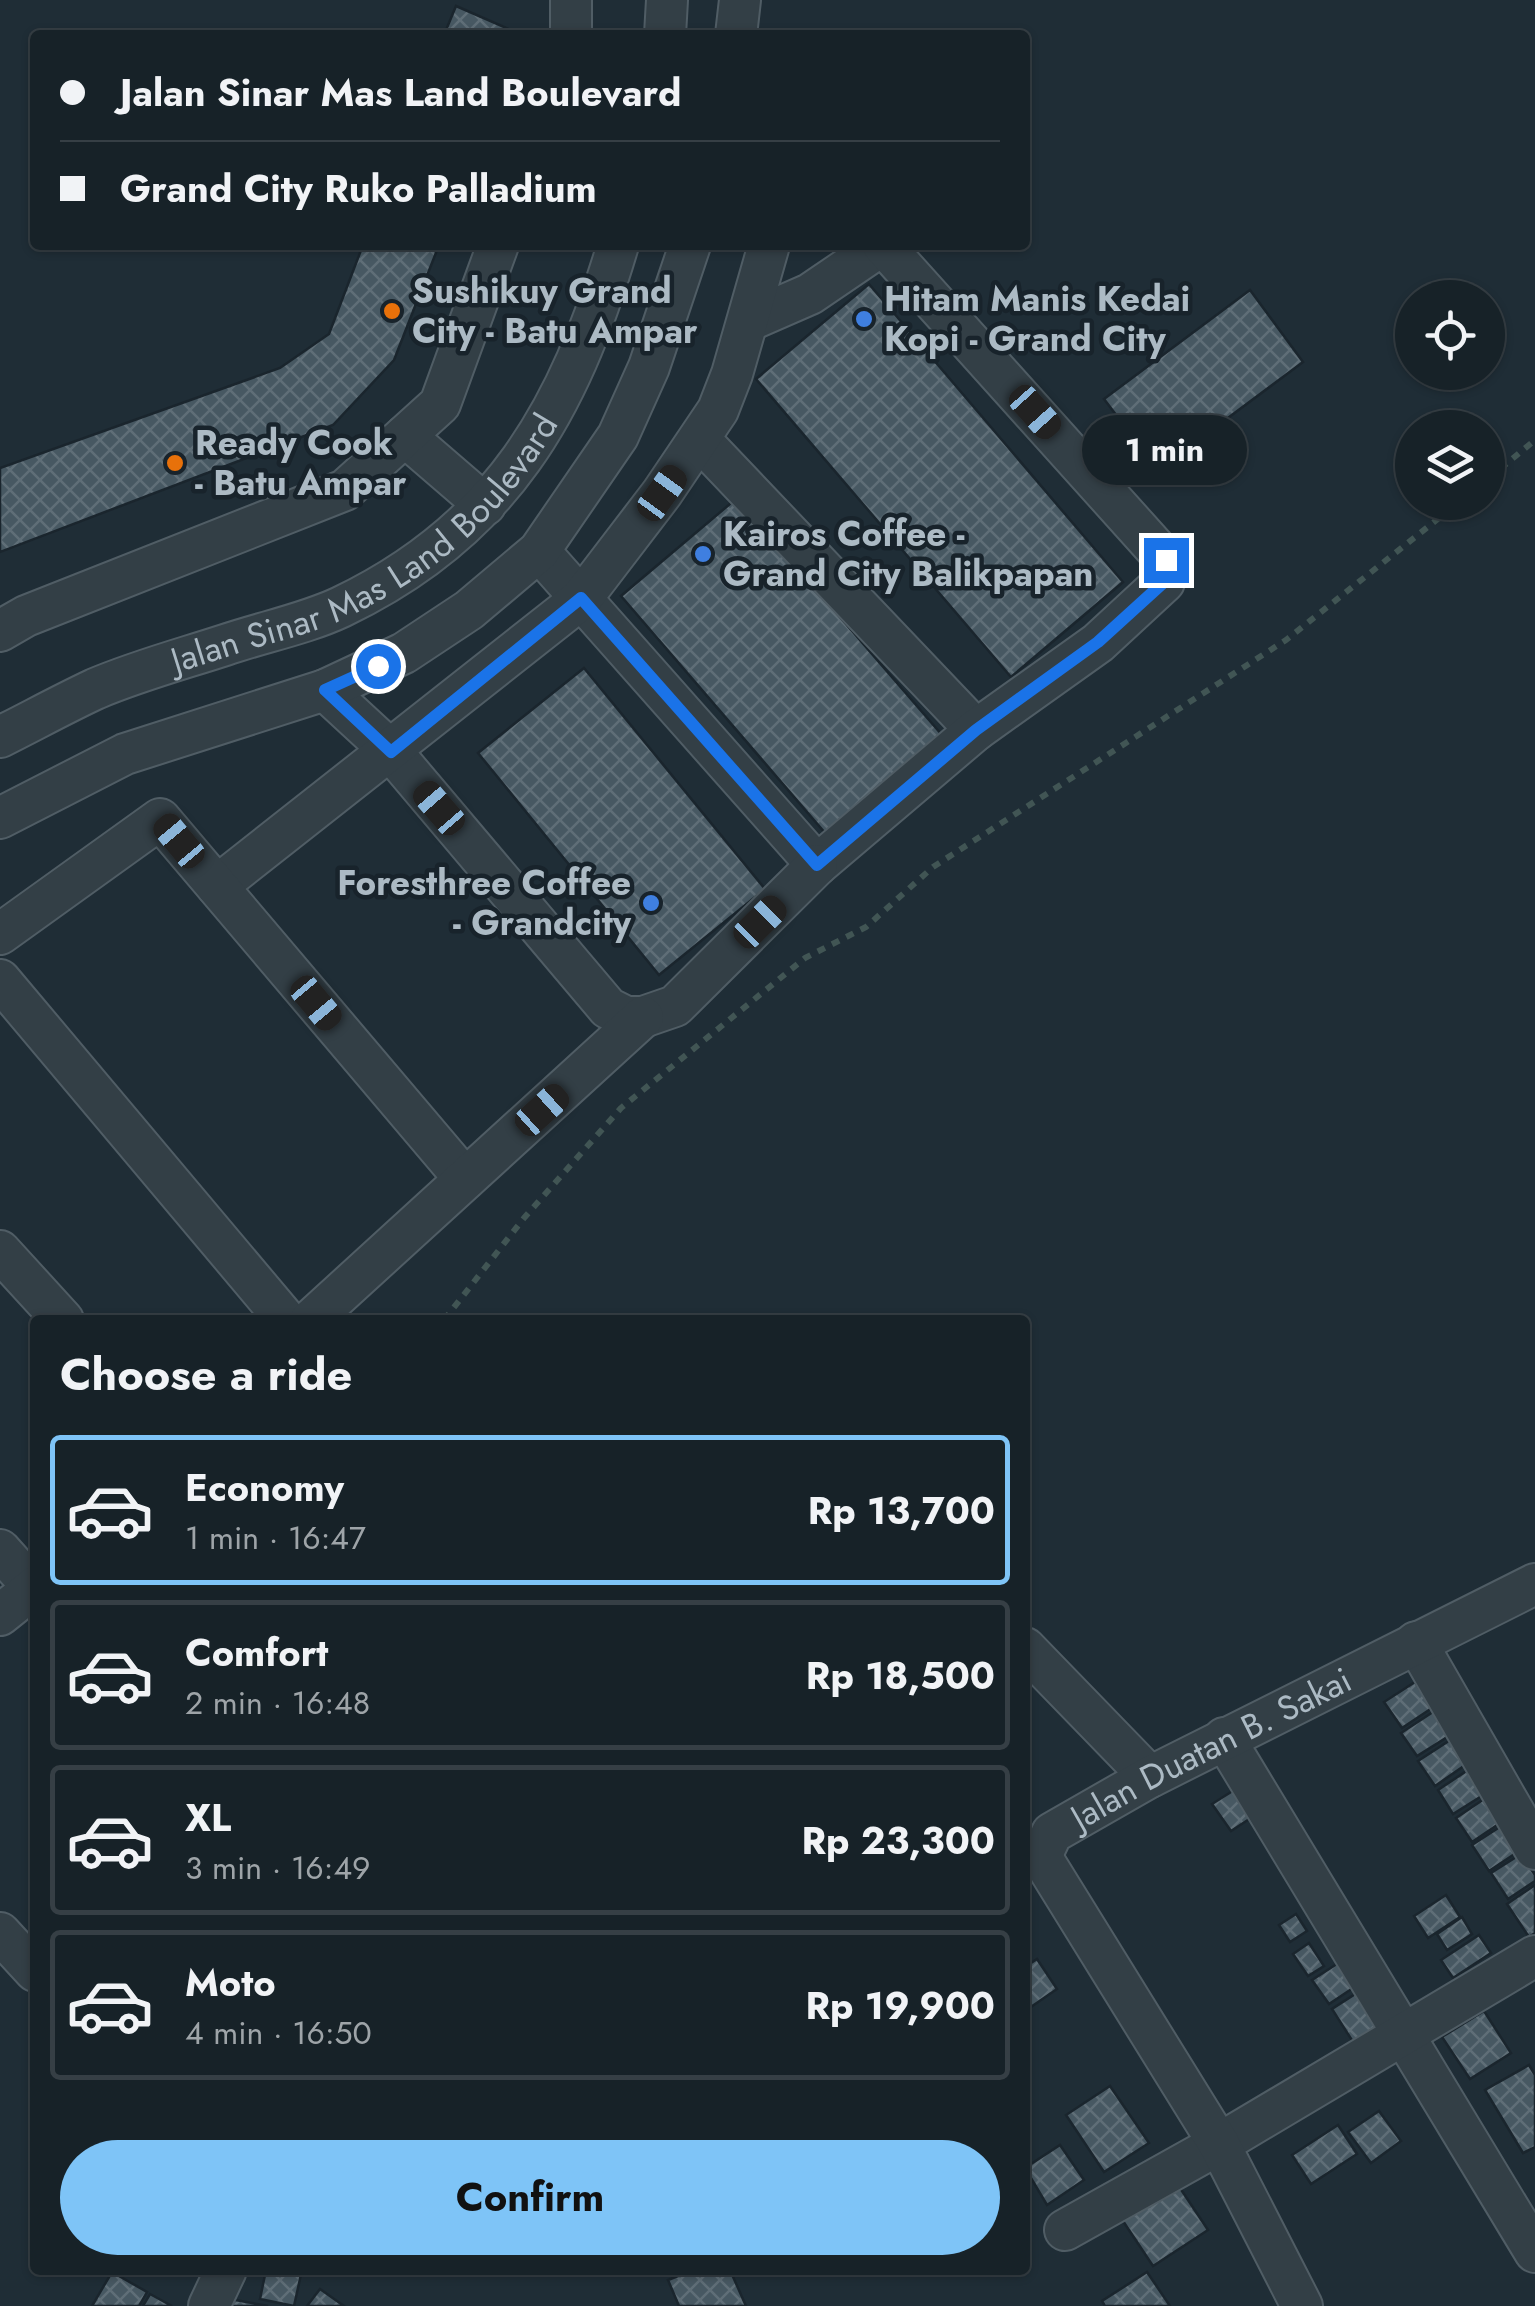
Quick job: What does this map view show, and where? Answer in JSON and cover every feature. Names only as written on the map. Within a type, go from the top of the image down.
[{"type":"street","points":[[571,0],[571,30]]},
{"type":"street","points":[[665,30],[667,0]]},
{"type":"street","points":[[737,30],[740,0]]},
{"type":"street","points":[[0,631],[26,616],[345,490],[440,404],[496,250]]},
{"type":"street","name":"Jalan Sinar Mas Land Boulevard","points":[[0,737],[97,688],[338,608],[406,572],[461,530],[508,482],[559,401],[598,314],[617,250]]},
{"type":"street","name":"Jalan Sinar Mas Land Boulevard","points":[[0,818],[125,754],[325,690],[404,653],[468,610],[539,551],[618,436],[649,367],[688,250]]},
{"type":"street","points":[[217,886],[581,598],[700,440],[725,392],[769,250]]},
{"type":"street","points":[[748,321],[810,294],[876,250]]},
{"type":"street","points":[[325,690],[391,752],[608,1008],[626,1017],[643,1017],[675,1006],[817,865],[976,730],[1112,630],[1164,582],[1166,560],[887,250]]},
{"type":"street","points":[[405,436],[486,505]]},
{"type":"street","points":[[700,440],[976,730]]},
{"type":"street","points":[[539,551],[817,865]]},
{"type":"street","points":[[0,934],[160,819],[465,1179]]},
{"type":"street","points":[[0,980],[282,1315]]},
{"type":"street","points":[[316,1315],[643,1017]]},
{"type":"street","points":[[0,1250],[58,1315]]},
{"type":"street","points":[[0,1550],[30,1583]]},
{"type":"street","name":"Jalan Duatan B. Sakai","points":[[1302,2306],[1219,2144],[1045,1863],[1043,1852],[1052,1833],[1150,1777],[1535,1584]]},
{"type":"street","points":[[0,1615],[30,1590]]},
{"type":"street","points":[[1416,1642],[1535,1848]]},
{"type":"street","points":[[1030,1653],[1150,1777]]},
{"type":"street","points":[[1224,1738],[1535,2252]]},
{"type":"street","points":[[0,1933],[30,1966]]},
{"type":"street","points":[[1066,2230],[1535,1956]]},
{"type":"street","points":[[210,2306],[224,2275]]},
{"type":"path","points":[[1505,465],[1535,440]]},
{"type":"path","points":[[448,1315],[524,1218],[621,1108],[805,958],[866,926],[933,867],[1286,640],[1436,520]]},
{"type":"building","points":[[456,6],[511,30],[446,30]]},
{"type":"building","points":[[361,250],[437,250],[394,360],[333,425],[0,552],[0,468],[280,368],[329,334]]},
{"type":"building","points":[[869,284],[1123,582],[1011,677],[756,379]]},
{"type":"building","points":[[1250,290],[1303,362],[1158,470],[1104,399]]},
{"type":"building","points":[[737,498],[942,735],[826,834],[621,596]]},
{"type":"building","points":[[584,668],[765,889],[659,975],[478,753]]},
{"type":"building","points":[[1415,1682],[1432,1708],[1402,1728],[1384,1702]]},
{"type":"building","points":[[1436,1710],[1452,1734],[1417,1756],[1401,1733]]},
{"type":"building","points":[[1455,1737],[1471,1761],[1435,1786],[1418,1761]]},
{"type":"building","points":[[1471,1768],[1488,1792],[1453,1814],[1438,1790]]},
{"type":"building","points":[[1239,1787],[1257,1814],[1231,1831],[1212,1804]]},
{"type":"building","points":[[1493,1793],[1509,1817],[1472,1842],[1456,1818]]},
{"type":"building","points":[[1506,1823],[1522,1849],[1489,1871],[1472,1845]]},
{"type":"building","points":[[1521,1854],[1535,1881],[1508,1899],[1491,1873]]},
{"type":"building","points":[[1535,1885],[1535,1933],[1529,1937],[1507,1904]]},
{"type":"building","points":[[1446,1895],[1460,1917],[1428,1938],[1414,1916]]},
{"type":"building","points":[[1296,1914],[1307,1931],[1290,1942],[1279,1925]]},
{"type":"building","points":[[1462,1917],[1472,1934],[1447,1950],[1437,1934]]},
{"type":"building","points":[[1479,1935],[1491,1953],[1453,1978],[1441,1960]]},
{"type":"building","points":[[1309,1943],[1324,1966],[1308,1976],[1293,1954]]},
{"type":"building","points":[[1037,1959],[1057,1989],[1030,2008],[1030,1964]]},
{"type":"building","points":[[1340,1962],[1356,1986],[1329,2004],[1312,1980]]},
{"type":"building","points":[[1360,1991],[1384,2026],[1355,2045],[1332,2009]]},
{"type":"building","points":[[1484,2011],[1511,2053],[1470,2079],[1442,2037]]},
{"type":"building","points":[[1529,2065],[1535,2075],[1535,2147],[1523,2153],[1485,2090]]},
{"type":"building","points":[[1110,2086],[1149,2143],[1104,2172],[1066,2115]]},
{"type":"building","points":[[1379,2111],[1401,2141],[1371,2163],[1348,2132]]},
{"type":"building","points":[[1338,2125],[1357,2154],[1311,2184],[1292,2155]]},
{"type":"building","points":[[1060,2145],[1084,2180],[1047,2205],[1030,2176],[1030,2165]]},
{"type":"building","points":[[1176,2182],[1208,2230],[1153,2266],[1121,2218]]},
{"type":"building","points":[[1147,2272],[1170,2306],[1105,2306],[1102,2301]]},
{"type":"building","points":[[110,2275],[147,2292],[139,2306],[92,2306]]},
{"type":"building","points":[[265,2275],[301,2275],[294,2306],[260,2299]]},
{"type":"building","points":[[680,2275],[732,2275],[746,2306],[679,2306],[668,2280]]},
{"type":"building","points":[[320,2289],[344,2306],[307,2306]]},
{"type":"building","points":[[150,2294],[172,2306],[143,2306]]},
{"type":"building","points":[[230,2299],[268,2306],[228,2306]]},
{"type":"place","name":"Sushikuy Grand City - Batu Ampar","points":[[392,311]]},
{"type":"place","name":"Hitam Manis Kedai Kopi - Grand City","points":[[864,319]]},
{"type":"place","name":"Ready Cook - Batu Ampar","points":[[175,463]]},
{"type":"place","name":"Kairos Coffee - Grand City Balikpapan","points":[[703,554]]},
{"type":"place","name":"Foresthree Coffee - Grandcity","points":[[651,903]]},
{"type":"route","points":[[378,666],[325,690],[391,752],[581,598],[817,865],[976,730],[1098,642],[1164,582],[1166,560]]}]
